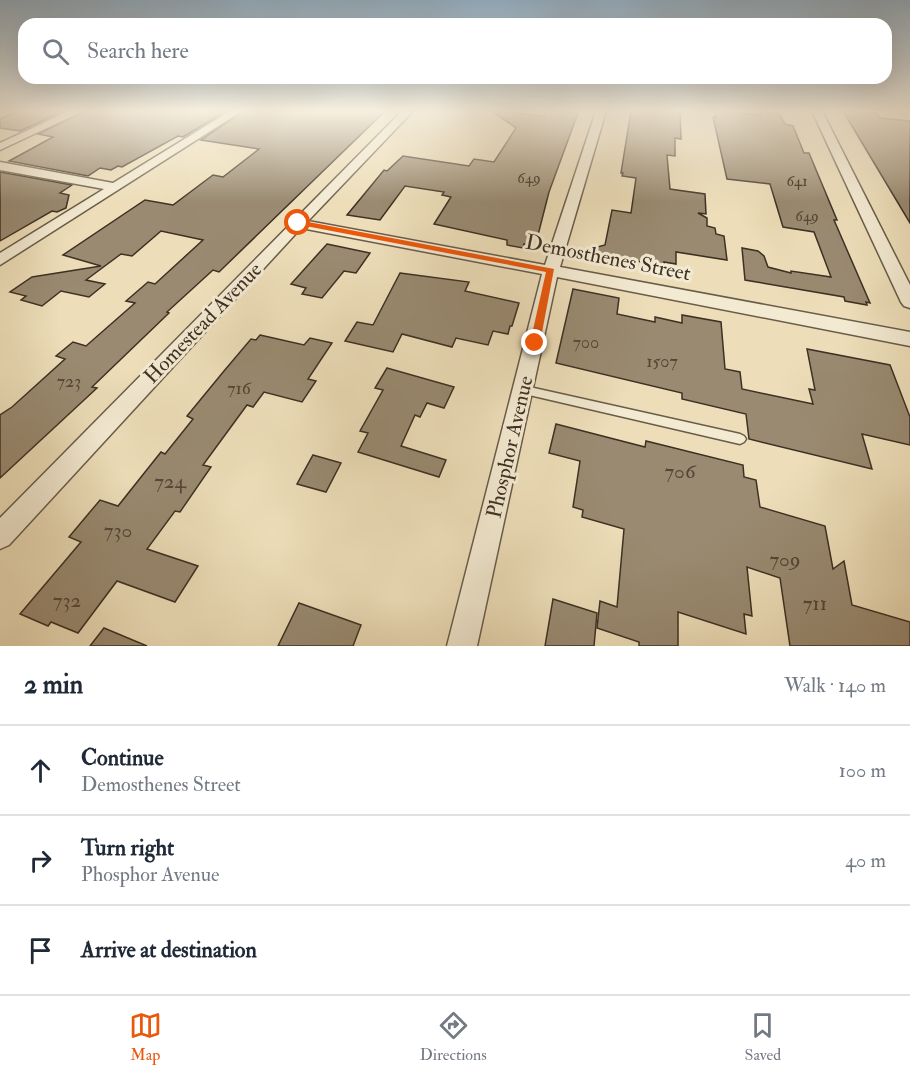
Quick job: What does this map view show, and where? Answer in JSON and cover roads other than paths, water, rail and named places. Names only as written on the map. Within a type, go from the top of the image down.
[{"type":"street","points":[[0,260],[188,141]]},
{"type":"street","name":"Homestead Avenue","points":[[0,536],[378,141]]},
{"type":"street","name":"Phosphor Avenue","points":[[462,646],[525,390],[551,270],[592,141]]},
{"type":"street","points":[[832,141],[910,302]]},
{"type":"street","points":[[0,166],[113,187]]},
{"type":"street","name":"Demosthenes Street","points":[[298,223],[910,339]]},
{"type":"lane","points":[[525,390],[740,440]]}]
